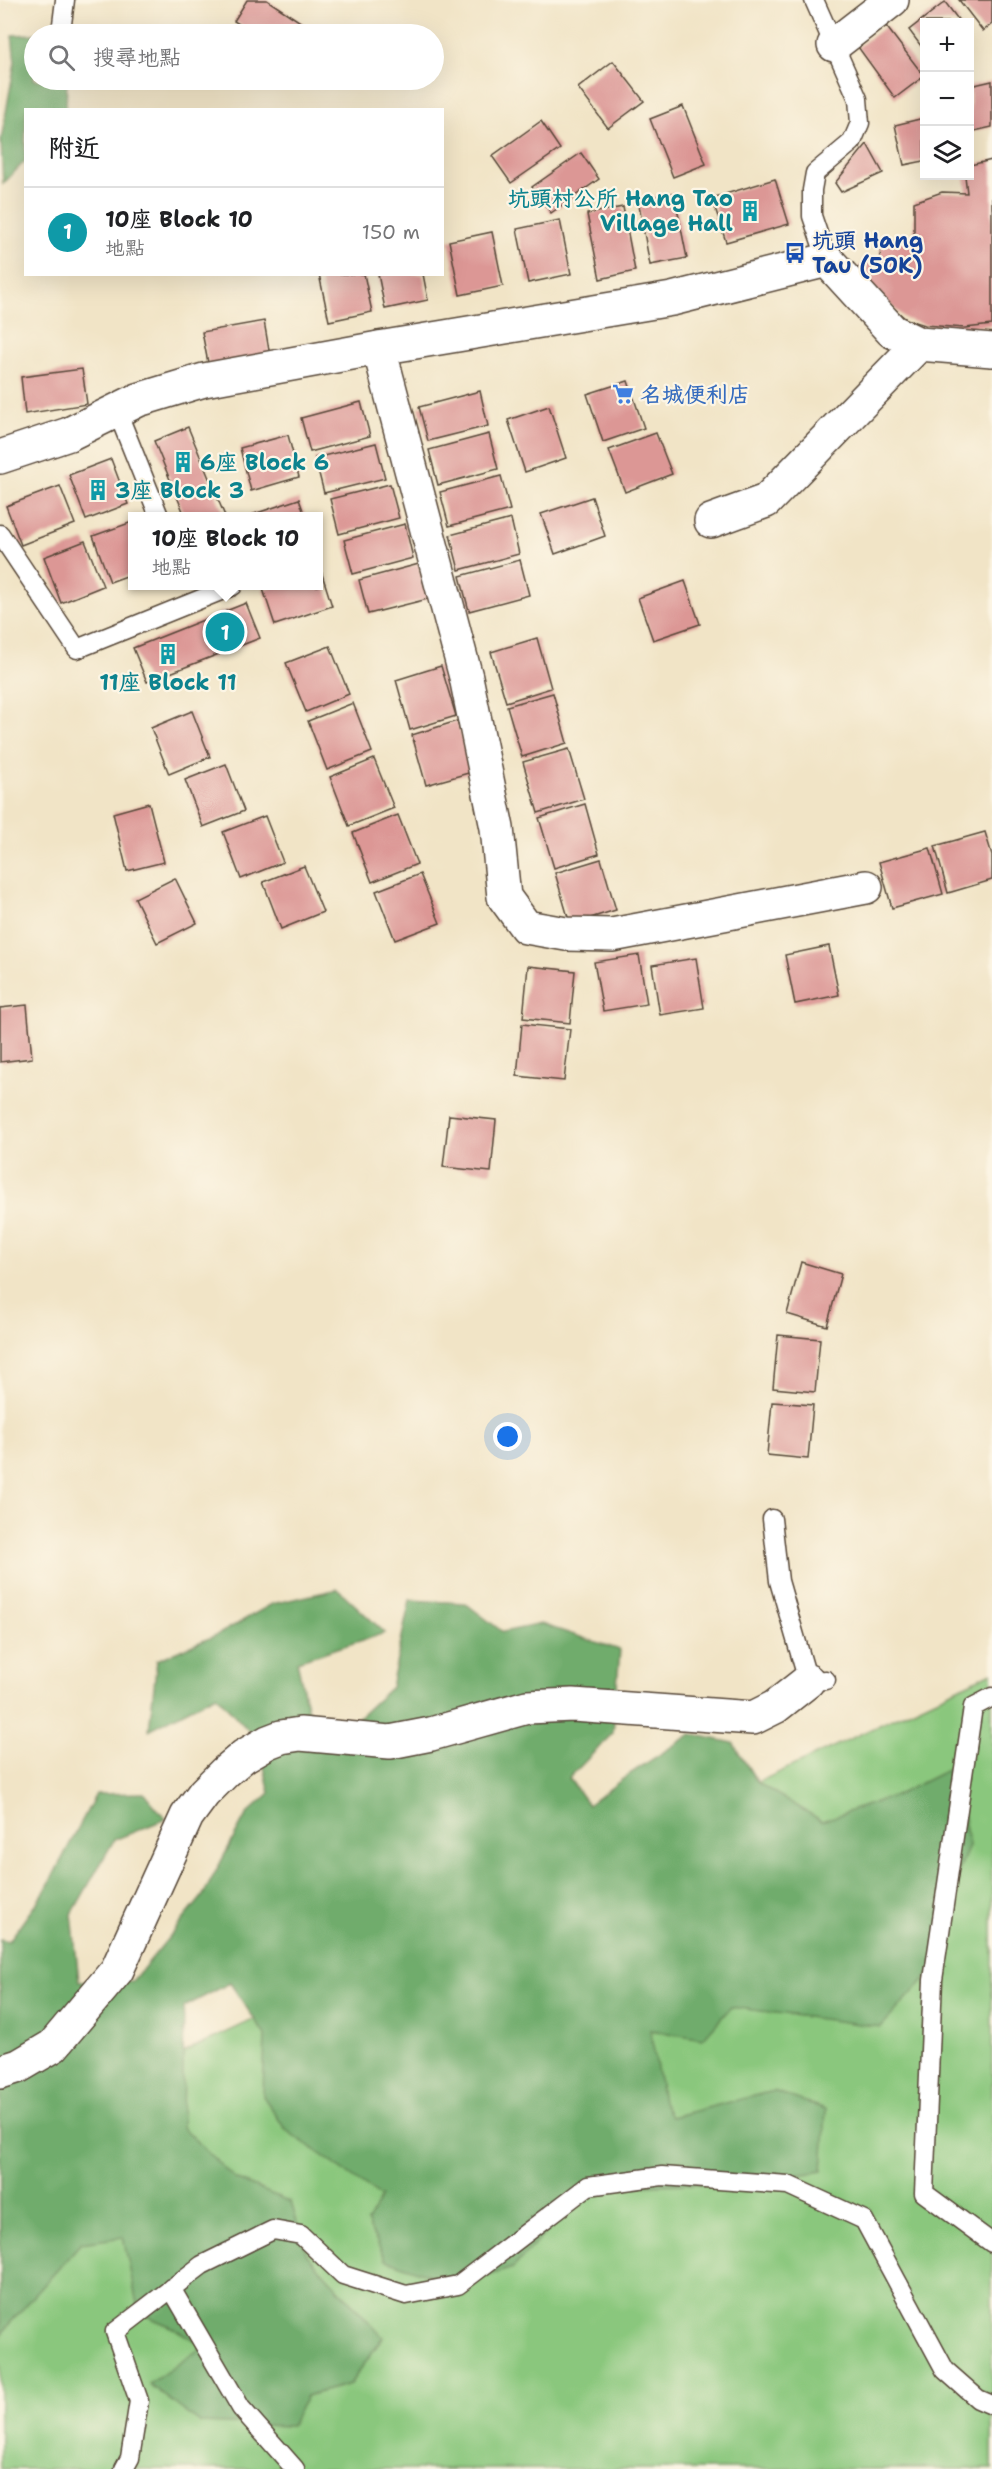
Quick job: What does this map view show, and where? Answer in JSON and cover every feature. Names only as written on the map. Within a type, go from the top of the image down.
[{"type":"street","points":[[834,45],[892,0]]},
{"type":"street","points":[[0,457],[69,434],[138,400],[204,380],[672,299],[827,260],[892,331],[919,344],[992,350]]},
{"type":"street","points":[[711,521],[766,501],[919,344]]},
{"type":"street","points":[[379,348],[466,677],[497,828],[504,897],[526,927],[566,934],[612,935],[866,887]]},
{"type":"street","points":[[0,2072],[19,2067],[53,2046],[117,1970],[188,1816],[204,1793],[225,1772],[243,1756],[268,1742],[300,1734],[390,1742],[431,1734],[527,1707],[573,1705],[753,1718],[817,1680]]},
{"type":"lane","points":[[62,24],[65,0]]},
{"type":"lane","points":[[814,0],[858,99],[860,123],[852,142],[815,173],[812,190],[812,216],[827,260]]},
{"type":"lane","points":[[117,411],[157,512]]},
{"type":"lane","points":[[0,534],[76,649],[189,594],[209,590]]},
{"type":"lane","points":[[772,1519],[779,1581],[817,1680]]},
{"type":"lane","points":[[992,1697],[973,1707],[934,1974],[924,2193],[992,2243]]},
{"type":"lane","points":[[124,2469],[130,2458],[139,2401],[115,2332],[202,2265],[273,2230],[301,2235],[344,2275],[406,2295],[458,2285],[588,2186],[662,2176],[788,2185],[864,2220],[945,2370],[978,2399],[992,2405]]},
{"type":"lane","points":[[171,2288],[241,2408],[295,2469]]},
{"type":"green space","points":[[24,34],[24,90],[67,90],[66,108],[24,108],[24,162],[3,184],[1,140],[15,62],[12,35]]},
{"type":"green space","points":[[338,1589],[385,1633],[297,1661],[310,1721],[350,1725],[391,1687],[410,1600],[465,1603],[503,1632],[541,1624],[620,1650],[613,1733],[569,1778],[588,1805],[628,1775],[691,1734],[733,1743],[758,1783],[822,1821],[899,1794],[947,1770],[960,1796],[969,1846],[943,1909],[935,1968],[881,2027],[731,2007],[703,2039],[650,2030],[663,2101],[671,2117],[773,2091],[826,2109],[822,2171],[753,2183],[588,2186],[513,2268],[458,2285],[386,2260],[367,2222],[381,2197],[286,2130],[263,2096],[265,2035],[230,1983],[184,2007],[182,2127],[235,2179],[291,2202],[307,2255],[383,2337],[350,2384],[306,2396],[291,2426],[200,2423],[149,2384],[204,2346],[172,2327],[139,2313],[123,2237],[81,2243],[4,2330],[0,2340],[0,1939],[9,1941],[45,1891],[96,1794],[144,1793],[166,1819],[114,1840],[72,1914],[79,1981],[133,1981],[202,1897],[246,1815],[270,1793],[258,1741],[216,1695],[149,1730],[157,1660],[219,1634],[272,1604]]},
{"type":"green space","points":[[992,1672],[992,2469],[0,2469],[0,2139]]},
{"type":"building","points":[[247,0],[267,0],[303,24],[239,24],[234,21]]},
{"type":"building","points":[[959,0],[992,0],[992,24],[983,31]]},
{"type":"building","points":[[945,2],[957,18],[924,18]]},
{"type":"building","points":[[920,21],[920,45],[909,30]]},
{"type":"building","points":[[886,26],[920,71],[920,79],[895,98],[858,47]]},
{"type":"building","points":[[613,61],[644,101],[608,128],[578,88]]},
{"type":"building","points":[[992,81],[992,127],[974,131],[974,126],[974,85]]},
{"type":"building","points":[[683,106],[706,164],[673,177],[650,119]]},
{"type":"building","points":[[920,119],[920,162],[904,165],[895,125]]},
{"type":"building","points":[[541,121],[560,149],[511,183],[492,156]]},
{"type":"building","points":[[867,144],[883,173],[841,192],[835,183]]},
{"type":"building","points":[[581,153],[599,179],[551,213],[532,187]]},
{"type":"building","points":[[992,160],[992,325],[965,328],[925,325],[906,319],[856,270],[866,261],[880,261],[881,243],[914,238],[914,202],[942,192],[967,193],[965,180],[974,180],[974,164]]},
{"type":"building","name":"坑頭村公所 Hang Tao Village Hall","points":[[775,179],[789,224],[726,242],[712,198]]},
{"type":"building","points":[[674,193],[687,258],[650,265],[638,200]]},
{"type":"building","points":[[623,207],[635,271],[600,279],[587,214]]},
{"type":"building","points":[[560,220],[571,274],[528,283],[517,229]]},
{"type":"building","points":[[492,232],[503,286],[460,295],[449,241]]},
{"type":"building","points":[[319,276],[364,276],[372,312],[329,321]]},
{"type":"building","points":[[378,276],[423,276],[428,300],[385,309]]},
{"type":"building","points":[[264,321],[270,356],[209,368],[202,332]]},
{"type":"building","points":[[82,369],[87,404],[25,414],[21,377]]},
{"type":"building","points":[[628,381],[644,428],[603,442],[587,394]]},
{"type":"building","points":[[480,391],[488,426],[428,441],[419,407]]},
{"type":"building","points":[[361,402],[370,436],[310,452],[301,418]]},
{"type":"building","points":[[549,406],[566,458],[525,472],[508,420]]},
{"type":"building","name":"6座 Block 6","points":[[188,427],[223,512],[183,512],[154,441]]},
{"type":"building","points":[[656,433],[672,474],[625,492],[609,450]]},
{"type":"building","points":[[489,434],[498,469],[438,485],[429,450]]},
{"type":"building","points":[[288,435],[299,477],[251,491],[240,448]]},
{"type":"building","points":[[376,443],[385,478],[324,493],[315,458]]},
{"type":"building","name":"3座 Block 3","points":[[111,459],[128,504],[86,520],[69,475]]},
{"type":"building","points":[[501,476],[510,510],[449,526],[440,492]]},
{"type":"building","points":[[390,484],[399,518],[339,534],[330,499]]},
{"type":"building","points":[[60,486],[75,524],[21,545],[6,506]]},
{"type":"building","points":[[592,497],[605,536],[555,554],[541,514]]},
{"type":"building","points":[[299,499],[304,512],[260,512]]},
{"type":"building","points":[[511,519],[519,554],[459,570],[450,535]]},
{"type":"building","points":[[128,523],[128,575],[110,582],[93,536]]},
{"type":"building","points":[[405,524],[413,558],[353,574],[344,540]]},
{"type":"building","points":[[85,541],[103,586],[61,603],[44,557]]},
{"type":"building","points":[[520,560],[529,595],[469,611],[460,576]]},
{"type":"building","points":[[419,564],[428,599],[368,614],[359,580]]},
{"type":"building","points":[[323,577],[332,606],[275,625],[263,590],[323,590]]},
{"type":"building","points":[[685,581],[700,624],[653,640],[638,598]]},
{"type":"building","points":[[246,603],[260,638],[147,682],[133,648]]},
{"type":"building","points":[[537,638],[551,688],[506,702],[491,652]]},
{"type":"building","points":[[330,646],[349,694],[306,712],[286,663]]},
{"type":"building","points":[[441,666],[456,716],[410,730],[396,680]]},
{"type":"building","points":[[553,693],[567,743],[522,757],[507,706]]},
{"type":"building","points":[[353,703],[372,752],[327,770],[308,721]]},
{"type":"building","points":[[192,711],[210,757],[169,774],[151,728]]},
{"type":"building","points":[[457,721],[472,772],[426,785],[412,735]]},
{"type":"building","points":[[569,749],[584,799],[538,813],[523,762]]},
{"type":"building","points":[[374,759],[394,808],[349,826],[330,777]]},
{"type":"building","points":[[226,764],[244,811],[203,827],[185,780]]},
{"type":"building","points":[[149,803],[164,862],[127,871],[113,813]]},
{"type":"building","points":[[585,804],[599,854],[554,868],[539,818]]},
{"type":"building","points":[[398,815],[417,864],[372,882],[353,833]]},
{"type":"building","points":[[265,816],[283,862],[241,879],[223,832]]},
{"type":"building","points":[[985,832],[992,855],[992,880],[948,893],[935,846]]},
{"type":"building","points":[[930,848],[943,894],[892,908],[879,862]]},
{"type":"building","points":[[601,859],[616,910],[570,924],[555,873]]},
{"type":"building","points":[[304,866],[323,912],[281,929],[263,882]]},
{"type":"building","points":[[420,874],[440,923],[395,940],[376,891]]},
{"type":"building","points":[[175,878],[197,923],[157,943],[135,898]]},
{"type":"building","points":[[829,946],[839,995],[795,1004],[785,955]]},
{"type":"building","points":[[639,955],[647,1004],[603,1011],[594,962]]},
{"type":"building","points":[[696,958],[704,1008],[660,1015],[652,965]]},
{"type":"building","points":[[528,966],[575,971],[570,1023],[523,1018]]},
{"type":"building","points":[[27,1005],[32,1058],[0,1062],[0,1008]]},
{"type":"building","points":[[522,1024],[570,1029],[564,1081],[517,1076]]},
{"type":"building","points":[[449,1115],[496,1120],[491,1172],[443,1167]]},
{"type":"building","points":[[801,1262],[841,1274],[827,1326],[787,1314]]},
{"type":"building","points":[[778,1335],[820,1339],[815,1392],[773,1388]]},
{"type":"building","points":[[772,1402],[813,1405],[808,1459],[767,1455]]},
{"type":"place","name":"坑頭村公所 Hang Tao Village Hall","points":[[750,211]]},
{"type":"place","name":"坑頭 Hang Tau (50K)","points":[[795,253]]},
{"type":"place","name":"名城便利店","points":[[623,394]]},
{"type":"place","name":"6座 Block 6","points":[[183,462]]},
{"type":"place","name":"3座 Block 3","points":[[98,490]]},
{"type":"place","name":"10座 Block 10","points":[[225,632]]},
{"type":"place","name":"11座 Block 11","points":[[168,654]]}]
